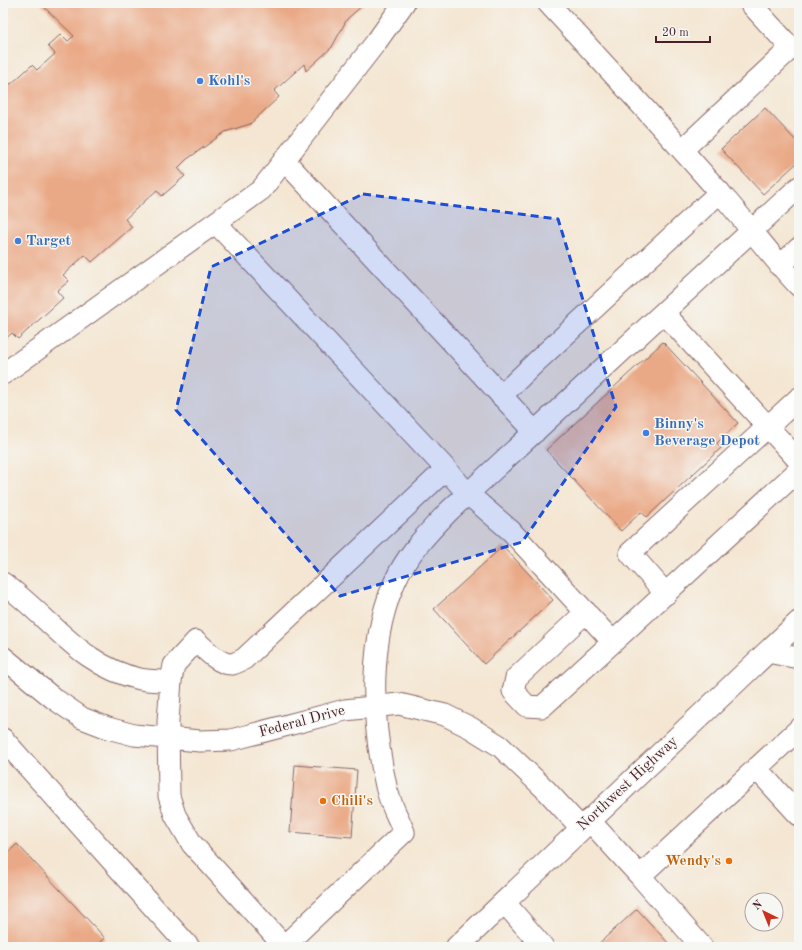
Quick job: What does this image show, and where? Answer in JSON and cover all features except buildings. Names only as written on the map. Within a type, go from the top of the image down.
[{"type":"main road","name":"Northwest Highway","points":[[464,943],[585,824],[799,622]]},
{"type":"lane","points":[[3,374],[261,190],[373,47],[404,3]]},
{"type":"lane","points":[[548,3],[720,192],[753,230],[780,266],[799,286]]},
{"type":"lane","points":[[682,150],[791,48],[750,3]]},
{"type":"lane","points":[[284,160],[535,432]]},
{"type":"lane","points":[[446,469],[244,659],[231,664],[222,662],[212,656],[196,641],[174,665],[171,682],[168,738],[169,796],[175,815],[192,844],[284,946],[404,832],[386,788],[374,706],[376,651],[381,623],[389,594],[400,571],[420,542],[468,494],[799,187]]},
{"type":"lane","points":[[501,396],[720,192]]},
{"type":"lane","points":[[216,223],[468,494],[511,531],[613,642]]},
{"type":"lane","points":[[780,266],[799,248]]},
{"type":"lane","points":[[664,313],[799,461]]},
{"type":"lane","points":[[666,594],[630,553],[799,398]]},
{"type":"lane","points":[[586,612],[516,678],[513,691],[527,706],[542,708],[799,470]]},
{"type":"lane","points":[[3,583],[16,593],[70,644],[101,665],[140,679],[171,682]]},
{"type":"lane","points":[[767,652],[799,658]]},
{"type":"lane","name":"Federal Drive","points":[[3,657],[52,698],[82,718],[134,735],[200,741],[232,740],[344,710],[399,704],[445,715],[471,728],[500,746],[640,876],[702,947]]},
{"type":"lane","points":[[640,876],[799,729]]},
{"type":"lane","points":[[3,739],[189,947]]},
{"type":"lane","points":[[756,768],[799,815]]},
{"type":"lane","points":[[504,902],[543,947]]},
{"type":"highlighted area","points":[[363,194],[558,219],[616,407],[522,542],[340,596],[176,410],[211,267]]},
{"type":"place","name":"Kohl's","points":[[200,81]]},
{"type":"place","name":"Target","points":[[18,241]]},
{"type":"place","name":"Binny's Beverage Depot","points":[[646,433]]},
{"type":"place","name":"Chili's","points":[[323,801]]},
{"type":"place","name":"Wendy's","points":[[729,861]]}]
